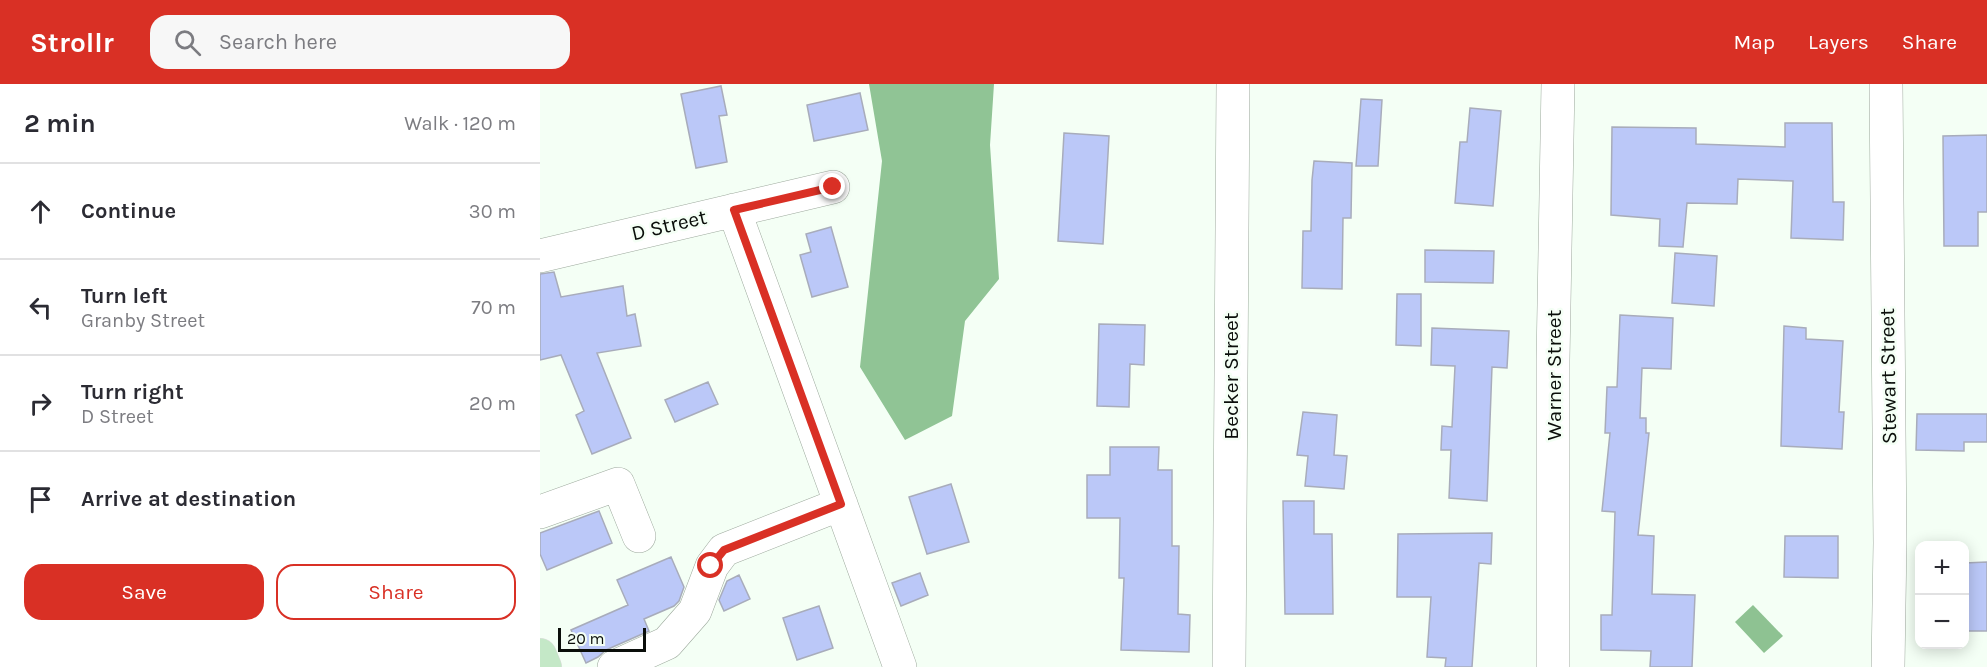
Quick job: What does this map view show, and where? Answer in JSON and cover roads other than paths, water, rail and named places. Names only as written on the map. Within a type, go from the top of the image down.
[{"type":"main road","points":[[540,655],[545,667]]},
{"type":"street","name":"Becker Street","points":[[1229,667],[1233,84]]},
{"type":"street","name":"Warner Street","points":[[1553,667],[1553,360],[1558,84]]},
{"type":"street","name":"Stewart Street","points":[[1886,84],[1890,543],[1888,667]]},
{"type":"street","name":"D Street","points":[[540,256],[833,187]]},
{"type":"street","points":[[734,210],[900,667]]},
{"type":"street","points":[[540,512],[618,484],[639,536]]},
{"type":"street","points":[[614,667],[667,643],[695,611],[711,566],[724,550],[841,504]]}]
